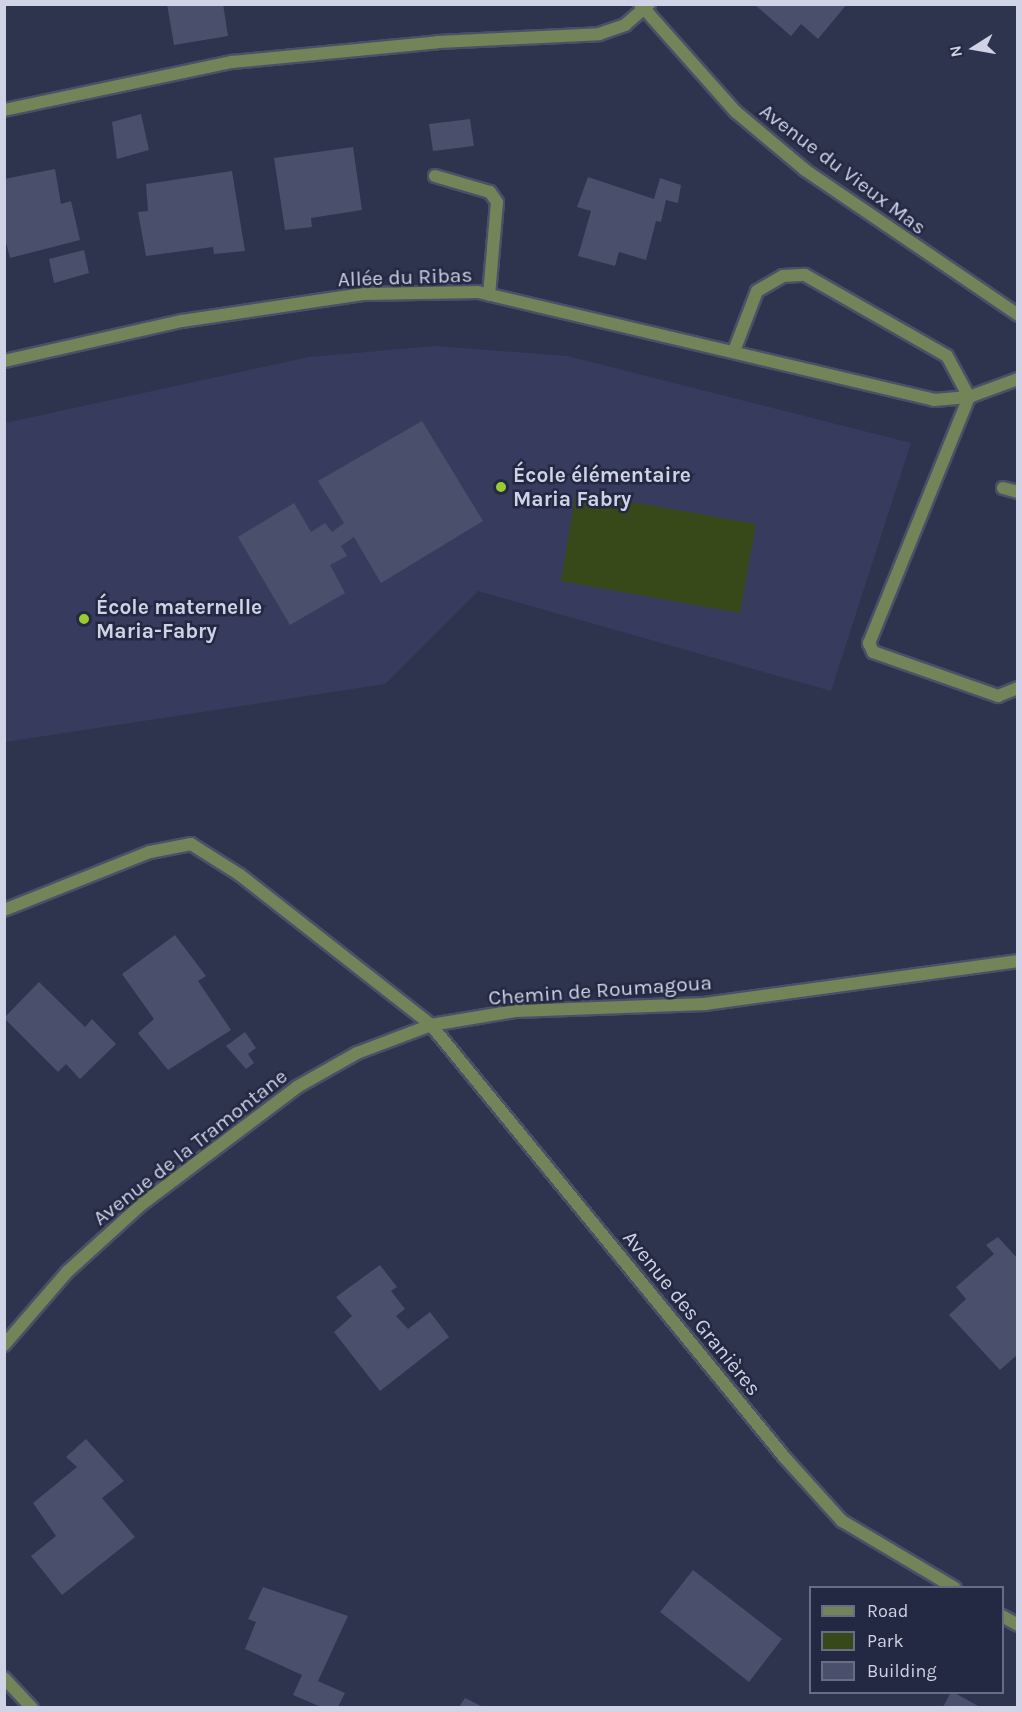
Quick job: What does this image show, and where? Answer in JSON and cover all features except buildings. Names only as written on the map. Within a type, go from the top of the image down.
[{"type":"street","points":[[4,110],[232,62],[438,42],[599,34],[626,25],[644,6]]},
{"type":"street","name":"Avenue du Vieux Mas","points":[[644,6],[736,112],[805,170],[1017,315]]},
{"type":"street","points":[[435,176],[490,192],[497,202],[489,294]]},
{"type":"street","points":[[734,351],[757,291],[783,276],[805,274],[947,356],[969,397],[869,644],[873,652],[998,696],[1017,688]]},
{"type":"street","name":"Allée du Ribas","points":[[4,361],[182,321],[363,294],[489,294],[933,400],[969,397],[1017,379]]},
{"type":"street","points":[[1003,488],[1017,492]]},
{"type":"street","points":[[4,910],[150,852],[191,843],[240,875],[431,1025]]},
{"type":"street","name":"Chemin de Roumagoua","points":[[431,1025],[515,1011],[705,1004],[1017,961]]},
{"type":"street","name":"Avenue de la Tramontane","points":[[4,1344],[67,1272],[142,1204],[288,1093],[357,1053],[431,1025]]},
{"type":"street","name":"Avenue des Granières","points":[[431,1025],[785,1458],[842,1521],[953,1586]]},
{"type":"street","points":[[1004,1617],[1017,1625]]},
{"type":"street","points":[[4,1678],[32,1707]]},
{"type":"shaded area","name":"École élémentaire Maria Fabry","points":[[435,346],[567,356],[911,443],[831,691],[478,591],[385,684],[5,742],[5,423],[309,357]]},
{"type":"green space","points":[[576,492],[756,524],[740,613],[561,581]]},
{"type":"place","name":"École élémentaire Maria Fabry","points":[[501,487]]},
{"type":"place","name":"École maternelle Maria-Fabry","points":[[84,619]]}]
